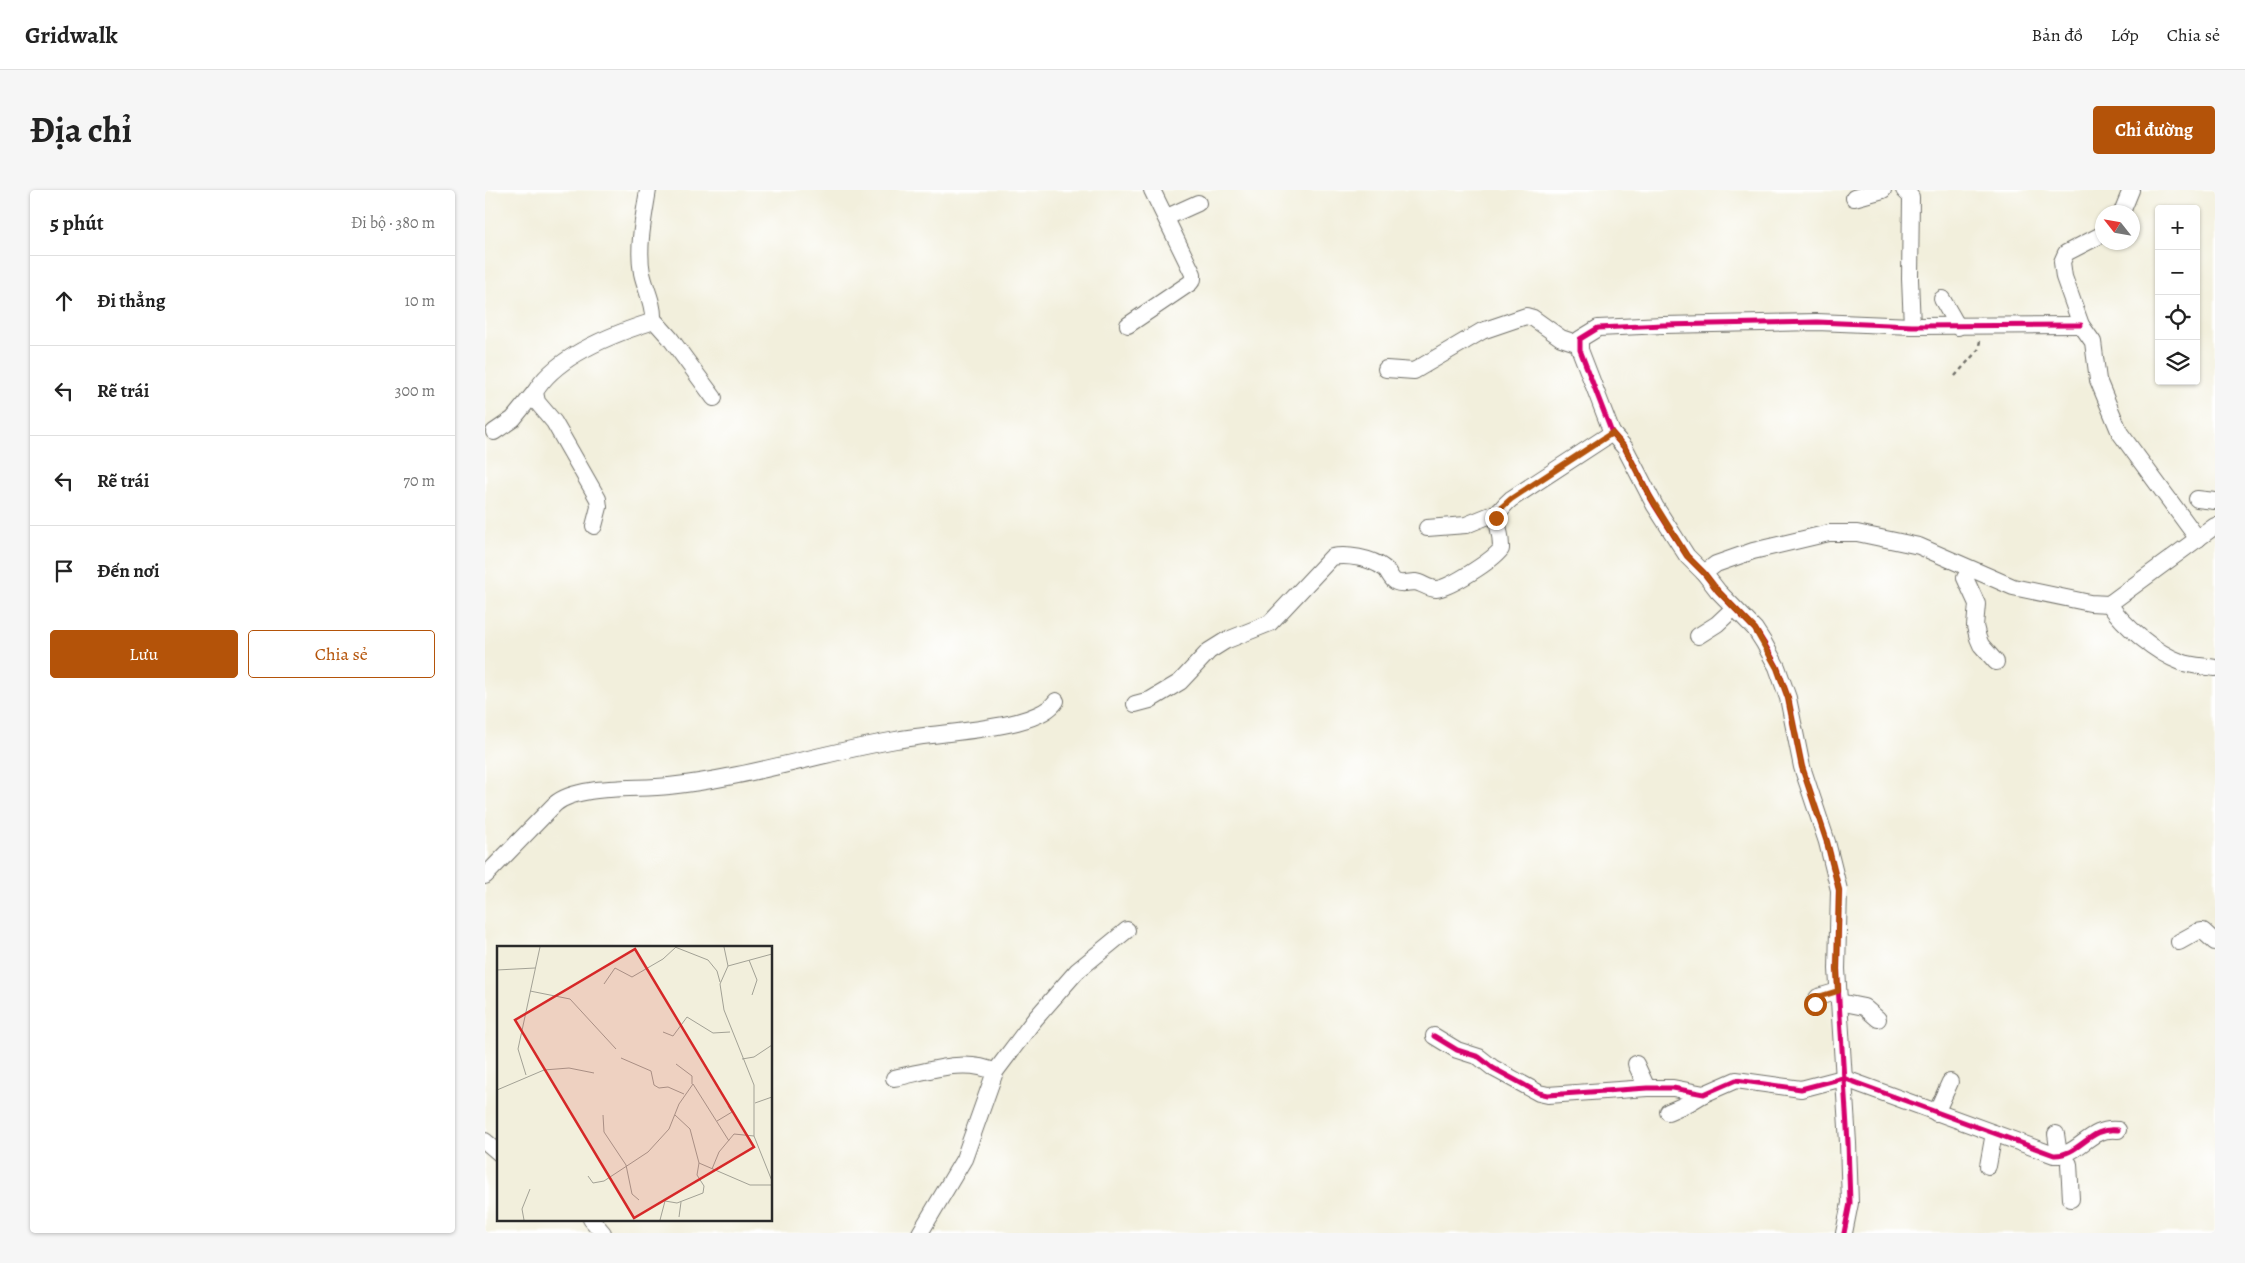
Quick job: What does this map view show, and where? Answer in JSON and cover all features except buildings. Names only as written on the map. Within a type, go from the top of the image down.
[{"type":"street","points":[[648,190],[643,230],[641,271],[652,308],[653,319],[670,338],[713,398]]},
{"type":"street","points":[[1128,325],[1190,283],[1193,279],[1193,274],[1167,217],[1152,190]]},
{"type":"street","points":[[1854,198],[1883,190]]},
{"type":"street","points":[[1904,190],[1911,197],[1910,279],[1912,326]]},
{"type":"street","points":[[2125,205],[2131,190]]},
{"type":"street","points":[[1167,217],[1198,203]]},
{"type":"street","points":[[2095,238],[2071,249],[2063,257],[2064,277],[2081,325],[2093,342],[2098,380],[2120,433],[2197,539]]},
{"type":"street","points":[[1942,299],[1957,327]]},
{"type":"street","points":[[1387,369],[1415,371],[1475,335],[1526,316],[1533,318],[1561,338],[1579,344]]},
{"type":"street","points":[[494,432],[513,419],[540,383],[568,360],[595,342],[651,322],[653,319]]},
{"type":"street","points":[[1844,1233],[1850,1202],[1837,969],[1839,890],[1827,842],[1807,786],[1788,698],[1777,668],[1755,629],[1687,556],[1652,500],[1625,448],[1612,433],[1579,344],[1583,336],[1598,328],[1817,322],[1957,327],[2081,325]]},
{"type":"street","points":[[535,392],[537,402],[555,422],[598,499],[599,507],[595,526]]},
{"type":"street","points":[[1427,528],[1466,525],[1498,512],[1511,499],[1612,433]]},
{"type":"street","points":[[2197,499],[2215,501]]},
{"type":"street","points":[[1135,704],[1150,700],[1180,682],[1209,651],[1225,641],[1270,623],[1332,558],[1345,556],[1374,562],[1385,568],[1394,581],[1399,584],[1420,583],[1435,589],[1442,588],[1496,556],[1501,549],[1496,518],[1498,512]]},
{"type":"street","points":[[1704,573],[1716,564],[1753,551],[1813,536],[1843,532],[1872,535],[1919,546],[1970,570],[2013,587],[2090,603],[2109,604],[2215,526]]},
{"type":"street","points":[[1970,570],[1965,578],[1977,604],[1975,626],[1979,638],[1996,662]]},
{"type":"street","points":[[2109,604],[2121,620],[2160,651],[2181,662],[2215,668]]},
{"type":"street","points":[[1698,636],[1717,624],[1734,608]]},
{"type":"street","points":[[485,876],[555,804],[567,795],[617,789],[670,786],[750,772],[897,740],[966,732],[1018,722],[1048,709],[1056,701]]},
{"type":"street","points":[[920,1233],[964,1159],[995,1072],[1035,1019],[1077,971],[1127,930]]},
{"type":"street","points":[[2179,942],[2197,932],[2203,931],[2215,942]]},
{"type":"street","points":[[1815,1004],[1818,997],[1839,996],[1864,1007],[1878,1019]]},
{"type":"street","points":[[1433,1036],[1457,1050],[1479,1057],[1493,1068],[1539,1093],[1555,1095],[1647,1088],[1673,1088],[1704,1094]]},
{"type":"street","points":[[1636,1064],[1647,1088]]},
{"type":"street","points":[[894,1078],[967,1065],[983,1067],[995,1072]]},
{"type":"street","points":[[1668,1112],[1736,1080],[1801,1089],[1843,1078],[1994,1134],[2066,1158]]},
{"type":"street","points":[[1936,1113],[1950,1082]]},
{"type":"street","points":[[2066,1158],[2103,1130],[2118,1130]]},
{"type":"street","points":[[1988,1166],[1994,1134]]},
{"type":"street","points":[[2056,1134],[2066,1158],[2071,1199]]},
{"type":"street","points":[[485,1141],[497,1151]]},
{"type":"street","points":[[592,1220],[603,1233]]},
{"type":"path","points":[[1955,376],[1978,350],[1980,342],[1979,327]]},
{"type":"cycle path","points":[[1844,1233],[1850,1203],[1837,969],[1839,890],[1827,842],[1802,767],[1788,698],[1777,667],[1755,629],[1687,556],[1655,506],[1625,448],[1612,433],[1580,350],[1580,339],[1598,328],[1663,325],[1817,322],[1912,326],[2081,325]]},
{"type":"cycle path","points":[[1434,1036],[1457,1050],[1479,1057],[1493,1068],[1539,1093],[1548,1095],[1647,1088],[1673,1088],[1704,1094],[1736,1080],[1801,1089],[1843,1078],[2054,1155],[2071,1151],[2099,1132],[2118,1130]]},
{"type":"route","points":[[1496,518],[1501,508],[1511,499],[1612,433],[1625,448],[1655,506],[1687,556],[1755,629],[1765,643],[1788,698],[1807,786],[1827,842],[1839,890],[1838,991],[1818,997],[1815,1004]]}]
